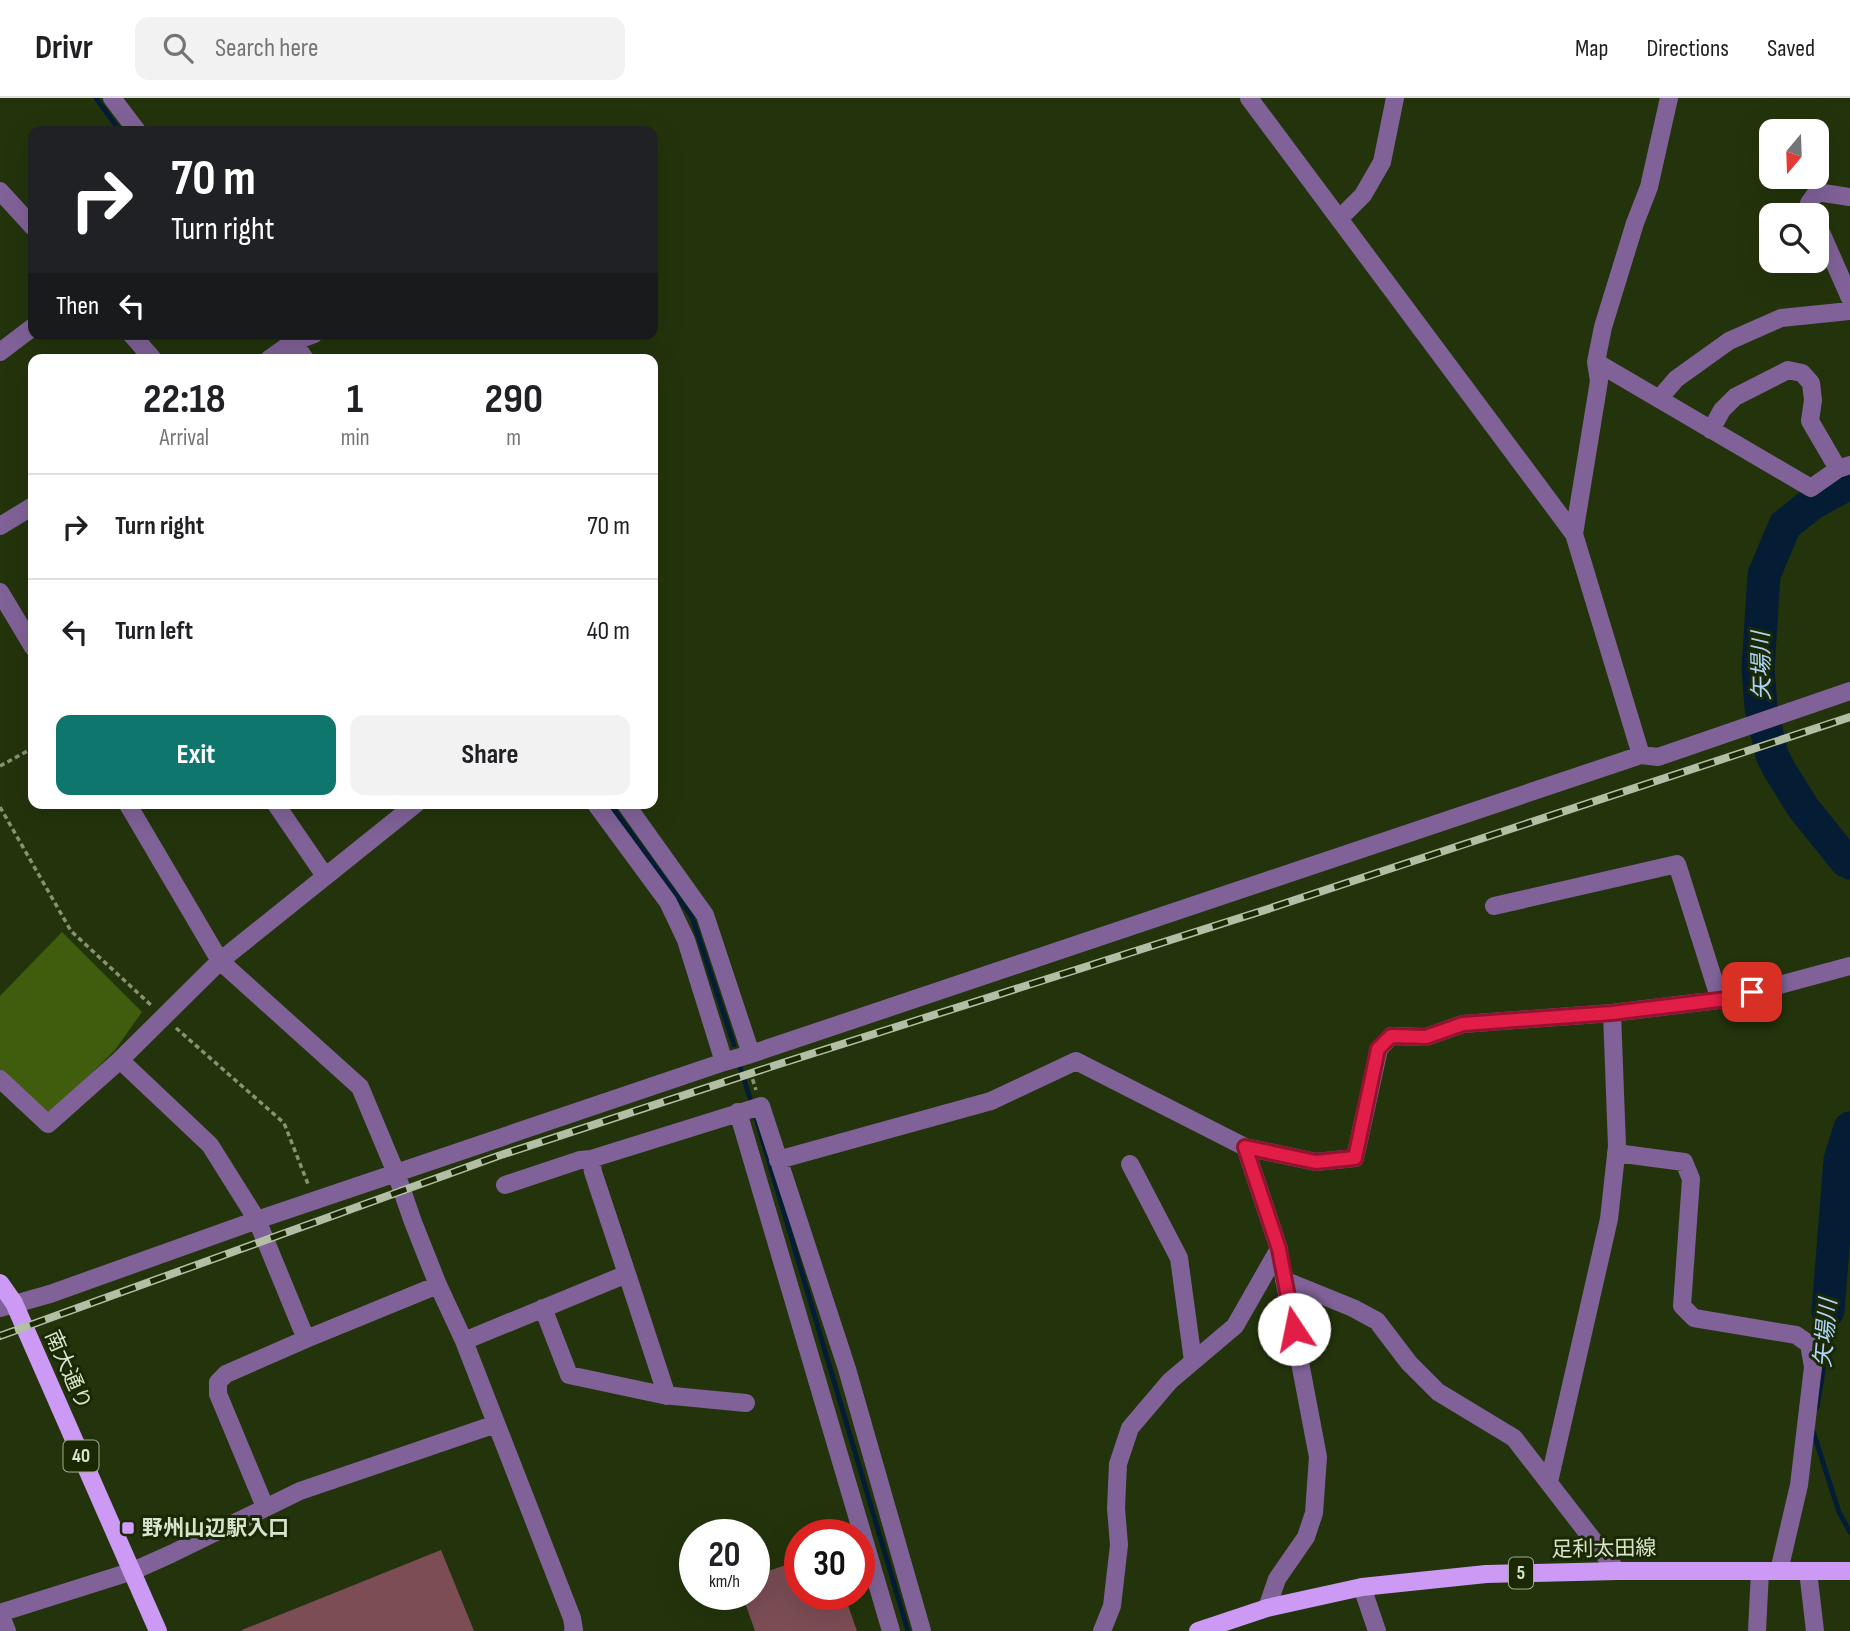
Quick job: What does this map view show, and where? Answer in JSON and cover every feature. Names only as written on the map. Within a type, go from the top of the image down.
[{"type":"main road","name":"南大通り","points":[[0,1283],[7,1305],[133,1571],[158,1631]]},
{"type":"main road","name":"足利太田線","points":[[1198,1631],[1267,1608],[1362,1587],[1486,1574],[1850,1571]]},
{"type":"street","points":[[112,98],[133,126]]},
{"type":"street","points":[[1250,98],[1574,534],[1641,755]]},
{"type":"street","points":[[1340,218],[1363,195],[1382,162],[1395,98]]},
{"type":"street","points":[[1574,534],[1599,381],[1596,362],[1602,327],[1649,187],[1670,98]]},
{"type":"street","points":[[0,191],[28,222]]},
{"type":"street","points":[[1814,203],[1818,192],[1850,197]]},
{"type":"street","points":[[1829,250],[1850,298]]},
{"type":"street","points":[[1659,399],[1676,379],[1729,341],[1781,318],[1850,311]]},
{"type":"street","points":[[0,352],[28,331]]},
{"type":"street","points":[[136,340],[149,354]]},
{"type":"street","points":[[274,354],[290,340]]},
{"type":"street","points":[[1596,362],[1711,430],[1811,488],[1844,467],[1810,421],[1813,400],[1811,383],[1802,373],[1788,370],[1735,397],[1722,410],[1711,430]]},
{"type":"street","points":[[0,526],[28,509]]},
{"type":"street","points":[[0,592],[28,638]]},
{"type":"street","points":[[7,1305],[50,1294],[314,1200],[724,1062],[750,1062],[1641,755],[1658,757],[1850,691]]},
{"type":"street","points":[[131,809],[220,961],[360,1087],[396,1173],[412,1222],[464,1340],[572,1618],[573,1631]]},
{"type":"street","points":[[279,809],[325,876]]},
{"type":"street","points":[[0,1079],[48,1124],[120,1060],[220,961],[409,809]]},
{"type":"street","points":[[599,809],[668,902],[686,940],[724,1062]]},
{"type":"street","points":[[629,809],[705,915],[750,1062]]},
{"type":"street","points":[[1494,906],[1677,864],[1720,1000]]},
{"type":"street","points":[[778,1160],[991,1101],[1076,1061],[1245,1147],[1316,1162],[1355,1158],[1378,1049],[1391,1036],[1426,1037],[1463,1024],[1612,1013],[1720,1000],[1850,966]]},
{"type":"street","points":[[1549,1482],[1609,1219],[1616,1153],[1612,1013]]},
{"type":"street","points":[[120,1060],[210,1145],[257,1220],[306,1339]]},
{"type":"street","points":[[505,1185],[761,1106],[847,1368],[922,1631]]},
{"type":"street","points":[[738,1112],[891,1631]]},
{"type":"street","points":[[1245,1147],[1279,1249],[1318,1457],[1314,1513],[1306,1537],[1277,1579],[1267,1608]]},
{"type":"street","points":[[1616,1153],[1684,1163],[1690,1180],[1682,1306],[1694,1318],[1796,1335],[1810,1344],[1813,1367],[1799,1485],[1779,1571]]},
{"type":"street","points":[[592,1159],[593,1172],[667,1396]]},
{"type":"street","points":[[1130,1164],[1179,1258],[1193,1361]]},
{"type":"street","points":[[1102,1631],[1112,1606],[1119,1545],[1116,1508],[1118,1464],[1130,1428],[1170,1381],[1235,1326],[1279,1249]]},
{"type":"street","points":[[464,1340],[627,1274]]},
{"type":"street","points":[[1284,1280],[1353,1308],[1377,1321],[1409,1363],[1438,1392],[1514,1438],[1617,1571]]},
{"type":"street","points":[[265,1507],[218,1394],[218,1382],[226,1374],[438,1285]]},
{"type":"street","points":[[543,1308],[569,1376],[667,1396],[746,1403]]},
{"type":"street","points":[[6,1631],[0,1613],[133,1571],[300,1491],[496,1424]]},
{"type":"street","points":[[1757,1631],[1760,1571]]},
{"type":"street","points":[[1808,1571],[1815,1631]]},
{"type":"street","points":[[1362,1587],[1377,1631]]},
{"type":"path","points":[[0,766],[28,751]]},
{"type":"path","points":[[0,807],[71,931],[284,1124],[314,1200]]},
{"type":"path","points":[[750,1062],[758,1097]]},
{"type":"green space","points":[[62,932],[142,1012],[115,1050],[50,1114],[0,1072],[0,996]]},
{"type":"building","points":[[441,1550],[474,1631],[242,1631],[242,1630]]},
{"type":"building","points":[[784,1566],[784,1610],[850,1610],[857,1631],[755,1631],[748,1610],[770,1610],[770,1570]]},
{"type":"waterway","points":[[96,98],[116,126]]},
{"type":"waterway","name":"矢場川","points":[[1850,483],[1813,503],[1785,525],[1764,575],[1758,669],[1761,707],[1772,755],[1804,809],[1850,863]]},
{"type":"waterway","points":[[613,809],[692,917],[734,1045]]},
{"type":"waterway","points":[[740,1067],[750,1098]]},
{"type":"waterway","points":[[756,1118],[908,1631]]},
{"type":"waterway","name":"矢場川","points":[[1828,1311],[1840,1160],[1850,1128]]},
{"type":"waterway","name":"矢場川","points":[[1817,1407],[1828,1311]]},
{"type":"waterway","name":"矢場川","points":[[1813,1431],[1839,1512],[1850,1532]]},
{"type":"railway","points":[[0,1336],[498,1156],[1271,908],[1850,717]]},
{"type":"place","name":"野州山辺駅入口","points":[[128,1528]]},
{"type":"route","points":[[1294,1329],[1279,1249],[1245,1147],[1316,1162],[1355,1158],[1378,1049],[1391,1036],[1426,1037],[1463,1024],[1612,1013],[1727,999],[1752,992]]}]
